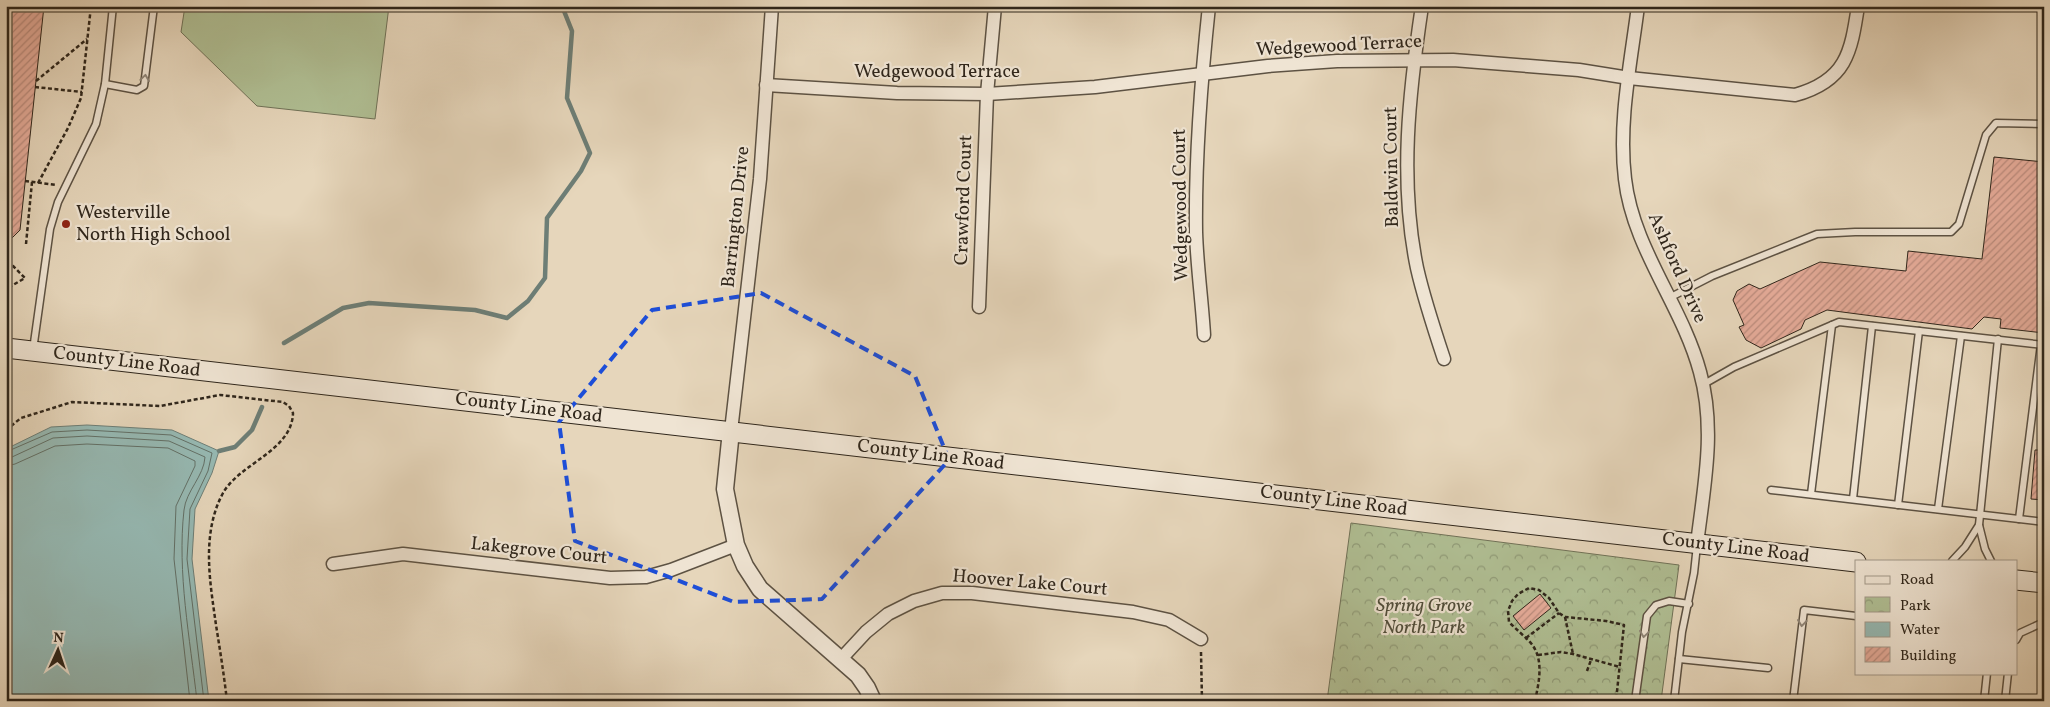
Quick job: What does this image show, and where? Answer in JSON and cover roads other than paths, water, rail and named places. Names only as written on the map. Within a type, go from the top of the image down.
[{"type":"main road","name":"County Line Road","points":[[6,348],[1855,562]]},
{"type":"main road","points":[[2018,580],[2044,583]]},
{"type":"street","name":"Barrington Drive","points":[[731,431],[760,179],[772,6]]},
{"type":"street","name":"Crawford Court","points":[[979,307],[987,94],[996,6]]},
{"type":"street","name":"Wedgewood Court","points":[[1204,335],[1196,225],[1196,173],[1209,6]]},
{"type":"street","name":"Baldwin Court","points":[[1422,6],[1414,60],[1407,146],[1408,195],[1418,268],[1427,307],[1444,359]]},
{"type":"street","name":"Ashford Drive","points":[[1638,6],[1623,148],[1625,179],[1634,218],[1647,252],[1690,342],[1704,384],[1710,437],[1697,544]]},
{"type":"street","name":"Wedgewood Terrace","points":[[766,86],[898,93],[987,94],[1095,87],[1268,66],[1337,61],[1414,60],[1503,63],[1579,70],[1629,78],[1786,95],[1811,90],[1826,82],[1837,71],[1847,57],[1853,40],[1858,6]]},
{"type":"street","points":[[731,431],[726,489],[736,545],[745,566],[760,588],[858,675],[873,701]]},
{"type":"street","name":"Lakegrove Court","points":[[333,564],[403,554],[610,578],[646,577],[671,570],[736,545]]},
{"type":"street","name":"Hoover Lake Court","points":[[841,659],[866,632],[888,614],[914,601],[942,593],[972,594],[1133,612],[1169,620],[1200,639]]},
{"type":"lane","points":[[33,351],[50,229],[58,202],[96,124],[105,84],[113,6]]},
{"type":"lane","points":[[105,84],[137,90],[144,86],[154,6]]},
{"type":"lane","points":[[1669,298],[1712,276],[1817,234],[1951,232],[1959,224],[1986,135],[1996,123],[2044,124]]},
{"type":"lane","points":[[1704,384],[1734,367],[1839,322],[2042,344],[2019,519]]},
{"type":"lane","points":[[1810,494],[1832,325]]},
{"type":"lane","points":[[1853,500],[1872,326]]},
{"type":"lane","points":[[1898,505],[1919,331]]},
{"type":"lane","points":[[1938,509],[1961,336]]},
{"type":"lane","points":[[1953,560],[1965,547],[1978,525],[1998,340]]},
{"type":"lane","points":[[1770,490],[2044,522]]},
{"type":"lane","points":[[1978,525],[1990,560]]},
{"type":"lane","points":[[1674,701],[1682,632],[1689,604],[1697,544]]},
{"type":"lane","points":[[1635,701],[1647,616],[1656,605],[1669,601],[1689,604]]},
{"type":"lane","points":[[1793,701],[1804,610],[1855,616]]},
{"type":"lane","points":[[2018,636],[2020,633],[2044,622]]},
{"type":"lane","points":[[1679,659],[1768,668]]},
{"type":"lane","points":[[1984,701],[1987,674]]},
{"type":"lane","points":[[2004,701],[2008,674]]},
{"type":"water","points":[[87,425],[172,430],[219,451],[212,473],[195,509],[192,559],[209,701],[6,701],[6,449],[51,427]]},
{"type":"waterway","points":[[284,343],[343,308],[369,303],[475,310],[507,318],[528,301],[545,278],[547,218],[581,171],[590,153],[567,98],[572,31],[562,6]]},
{"type":"waterway","points":[[219,451],[235,447],[252,430],[262,407]]},
{"type":"place","name":"Westerville North High School","points":[[66,224]]},
{"type":"park label","name":"Spring Grove North Park","points":[[1424,617]]}]
